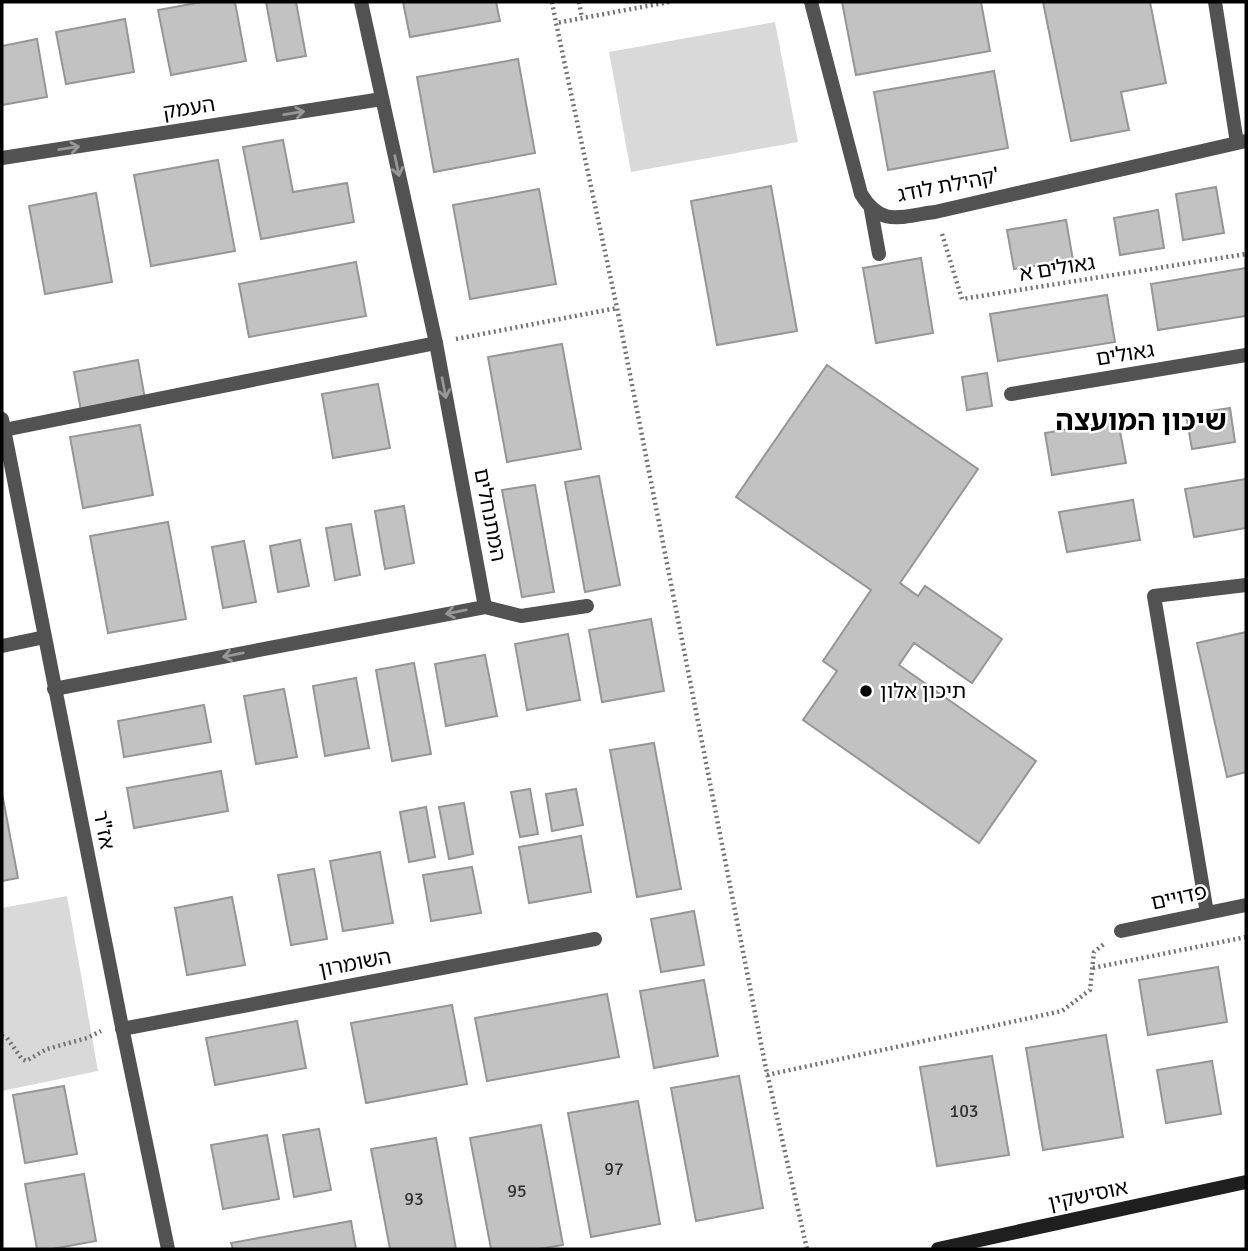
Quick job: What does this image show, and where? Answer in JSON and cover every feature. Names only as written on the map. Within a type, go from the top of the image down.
[{"type":"street","name":"המתנחלים","points":[[361,2],[436,342],[485,607]]},
{"type":"street","name":"קהילת לודג'","points":[[811,2],[861,194],[871,210],[888,218],[935,212],[1242,142]]},
{"type":"street","points":[[1214,2],[1242,142]]},
{"type":"street","name":"העמק","points":[[2,158],[383,99]]},
{"type":"street","points":[[871,210],[879,254]]},
{"type":"street","points":[[3,425],[436,342]]},
{"type":"street","name":"גאולים","points":[[1011,394],[1246,355]]},
{"type":"street","name":"אז\"ר","points":[[3,425],[168,1249]]},
{"type":"street","points":[[1207,913],[1154,596],[1246,585]]},
{"type":"street","points":[[54,689],[485,607],[521,616],[587,606]]},
{"type":"street","points":[[2,646],[45,637]]},
{"type":"street","name":"פדויים","points":[[1121,931],[1246,905]]},
{"type":"street","name":"השומרון","points":[[122,1026],[595,939]]},
{"type":"street","name":"אוסישקין","points":[[938,1249],[1246,1182]]},
{"type":"path","points":[[552,2],[617,308],[767,1075],[807,1249]]},
{"type":"path","points":[[579,2],[582,18]]},
{"type":"path","points":[[556,23],[668,2]]},
{"type":"path","name":"גאולים א","points":[[935,212],[962,299],[1246,254]]},
{"type":"path","points":[[436,342],[617,308]]},
{"type":"path","points":[[767,1075],[1062,1011],[1090,990],[1094,952],[1121,931]]},
{"type":"path","points":[[1092,968],[1246,937]]},
{"type":"path","points":[[4,1035],[26,1061],[47,1049],[122,1026]]},
{"type":"shaded area","points":[[775,22],[798,142],[631,172],[609,52]]},
{"type":"shaded area","points":[[67,896],[98,1071],[2,1091],[2,908]]},
{"type":"building","points":[[202,2],[235,2],[246,61],[171,75],[158,10]]},
{"type":"building","points":[[266,2],[296,2],[306,56],[277,61]]},
{"type":"building","points":[[403,2],[496,2],[500,21],[410,37]]},
{"type":"building","points":[[842,2],[981,2],[990,51],[856,75]]},
{"type":"building","points":[[1043,2],[1150,2],[1166,83],[1121,92],[1129,130],[1071,141]]},
{"type":"building","points":[[125,19],[134,72],[66,84],[56,32]]},
{"type":"building","points":[[37,39],[47,97],[2,105],[2,46]]},
{"type":"building","points":[[518,59],[535,153],[434,172],[417,77]]},
{"type":"building","points":[[994,71],[1008,148],[888,170],[874,92]]},
{"type":"building","points":[[283,140],[293,192],[347,183],[354,222],[261,239],[243,147]]},
{"type":"building","points":[[218,160],[235,251],[151,266],[134,175]]},
{"type":"building","points":[[771,186],[797,331],[717,345],[691,201]]},
{"type":"building","points":[[1216,187],[1224,233],[1183,240],[1176,194]]},
{"type":"building","points":[[539,189],[556,284],[470,299],[453,205]]},
{"type":"building","points":[[96,193],[112,282],[45,294],[29,206]]},
{"type":"building","points":[[1158,210],[1164,248],[1120,255],[1114,218]]},
{"type":"building","points":[[1066,220],[1073,260],[1014,269],[1007,230]]},
{"type":"building","points":[[921,258],[933,333],[876,343],[863,268]]},
{"type":"building","points":[[356,262],[366,316],[249,337],[239,284]]},
{"type":"building","points":[[1246,268],[1246,316],[1158,330],[1151,284]]},
{"type":"building","points":[[1107,295],[1115,342],[998,361],[990,314]]},
{"type":"building","points":[[562,344],[581,449],[507,462],[488,357]]},
{"type":"building","points":[[138,360],[145,399],[81,411],[74,372]]},
{"type":"building","points":[[827,365],[978,469],[900,583],[918,596],[925,586],[1002,639],[972,683],[914,643],[899,665],[1036,761],[979,843],[803,720],[837,671],[823,661],[871,590],[736,497]]},
{"type":"building","points":[[987,373],[992,406],[967,410],[962,377]]},
{"type":"building","points":[[378,384],[390,448],[333,458],[322,394]]},
{"type":"building","points":[[1230,408],[1235,442],[1192,449],[1186,415]]},
{"type":"building","points":[[1118,421],[1126,463],[1052,475],[1045,433]]},
{"type":"building","points":[[140,425],[153,495],[83,508],[70,437]]},
{"type":"building","points":[[599,476],[620,585],[585,592],[565,482]]},
{"type":"building","points":[[1246,479],[1246,528],[1194,537],[1185,489]]},
{"type":"building","points":[[535,485],[554,592],[522,597],[502,490]]},
{"type":"building","points":[[1133,500],[1140,540],[1067,552],[1059,512]]},
{"type":"building","points":[[404,506],[414,563],[385,569],[375,511]]},
{"type":"building","points":[[168,522],[186,619],[108,633],[90,536]]},
{"type":"building","points":[[351,524],[360,575],[335,580],[326,528]]},
{"type":"building","points":[[300,540],[309,586],[278,592],[270,546]]},
{"type":"building","points":[[244,541],[256,602],[223,608],[212,547]]},
{"type":"building","points":[[651,619],[664,691],[602,702],[589,630]]},
{"type":"building","points":[[1246,632],[1246,772],[1227,777],[1197,643]]},
{"type":"building","points":[[568,634],[580,700],[527,710],[515,644]]},
{"type":"building","points":[[485,655],[497,716],[446,726],[435,664]]},
{"type":"building","points":[[414,663],[431,754],[392,761],[376,670]]},
{"type":"building","points":[[356,678],[369,748],[325,756],[313,686]]},
{"type":"building","points":[[284,689],[297,757],[256,764],[244,696]]},
{"type":"building","points":[[204,705],[211,742],[124,757],[118,721]]},
{"type":"building","points":[[654,743],[681,889],[637,897],[610,750]]},
{"type":"building","points":[[221,771],[228,811],[134,828],[127,788]]},
{"type":"building","points":[[530,789],[538,834],[520,837],[511,792]]},
{"type":"building","points":[[576,789],[583,825],[552,831],[546,794]]},
{"type":"building","points":[[2,793],[18,878],[2,881]]},
{"type":"building","points":[[464,803],[473,854],[449,859],[439,807]]},
{"type":"building","points":[[426,807],[435,857],[409,862],[400,812]]},
{"type":"building","points":[[581,836],[591,892],[529,903],[519,847]]},
{"type":"building","points":[[380,852],[393,923],[343,931],[330,861]]},
{"type":"building","points":[[472,867],[481,913],[431,921],[423,875]]},
{"type":"building","points":[[314,869],[327,939],[291,945],[278,875]]},
{"type":"building","points":[[232,897],[245,965],[187,975],[175,908]]},
{"type":"building","points":[[694,911],[704,965],[661,972],[651,919]]},
{"type":"building","points":[[1218,967],[1227,1022],[1148,1035],[1139,980]]},
{"type":"building","points":[[704,980],[718,1056],[654,1068],[640,991]]},
{"type":"building","points":[[607,994],[619,1057],[487,1081],[475,1018]]},
{"type":"building","points":[[452,1005],[467,1084],[366,1103],[351,1023]]},
{"type":"building","points":[[297,1021],[306,1068],[215,1085],[206,1038]]},
{"type":"building","points":[[1106,1035],[1123,1137],[1043,1150],[1026,1048]]},
{"type":"building","points":[[992,1056],[1009,1155],[937,1166],[920,1067]]},
{"type":"building","points":[[1212,1061],[1221,1114],[1166,1123],[1157,1070]]},
{"type":"building","points":[[739,1076],[763,1208],[696,1221],[671,1088]]},
{"type":"building","points":[[64,1086],[77,1154],[25,1163],[13,1095]]},
{"type":"building","points":[[638,1101],[660,1224],[591,1237],[568,1113]]},
{"type":"building","points":[[541,1125],[563,1245],[538,1249],[491,1249],[470,1138]]},
{"type":"building","points":[[319,1129],[331,1190],[294,1197],[283,1135]]},
{"type":"building","points":[[267,1135],[279,1199],[223,1209],[211,1145]]},
{"type":"building","points":[[436,1138],[456,1249],[390,1249],[371,1149]]},
{"type":"building","points":[[84,1174],[96,1241],[37,1249],[25,1184]]},
{"type":"building","points":[[351,1221],[356,1249],[233,1249],[231,1243]]},
{"type":"place","name":"תיכון אלון","points":[[866,691]]},
{"type":"district","name":"שיכון המועצה","points":[[1141,421]]}]
